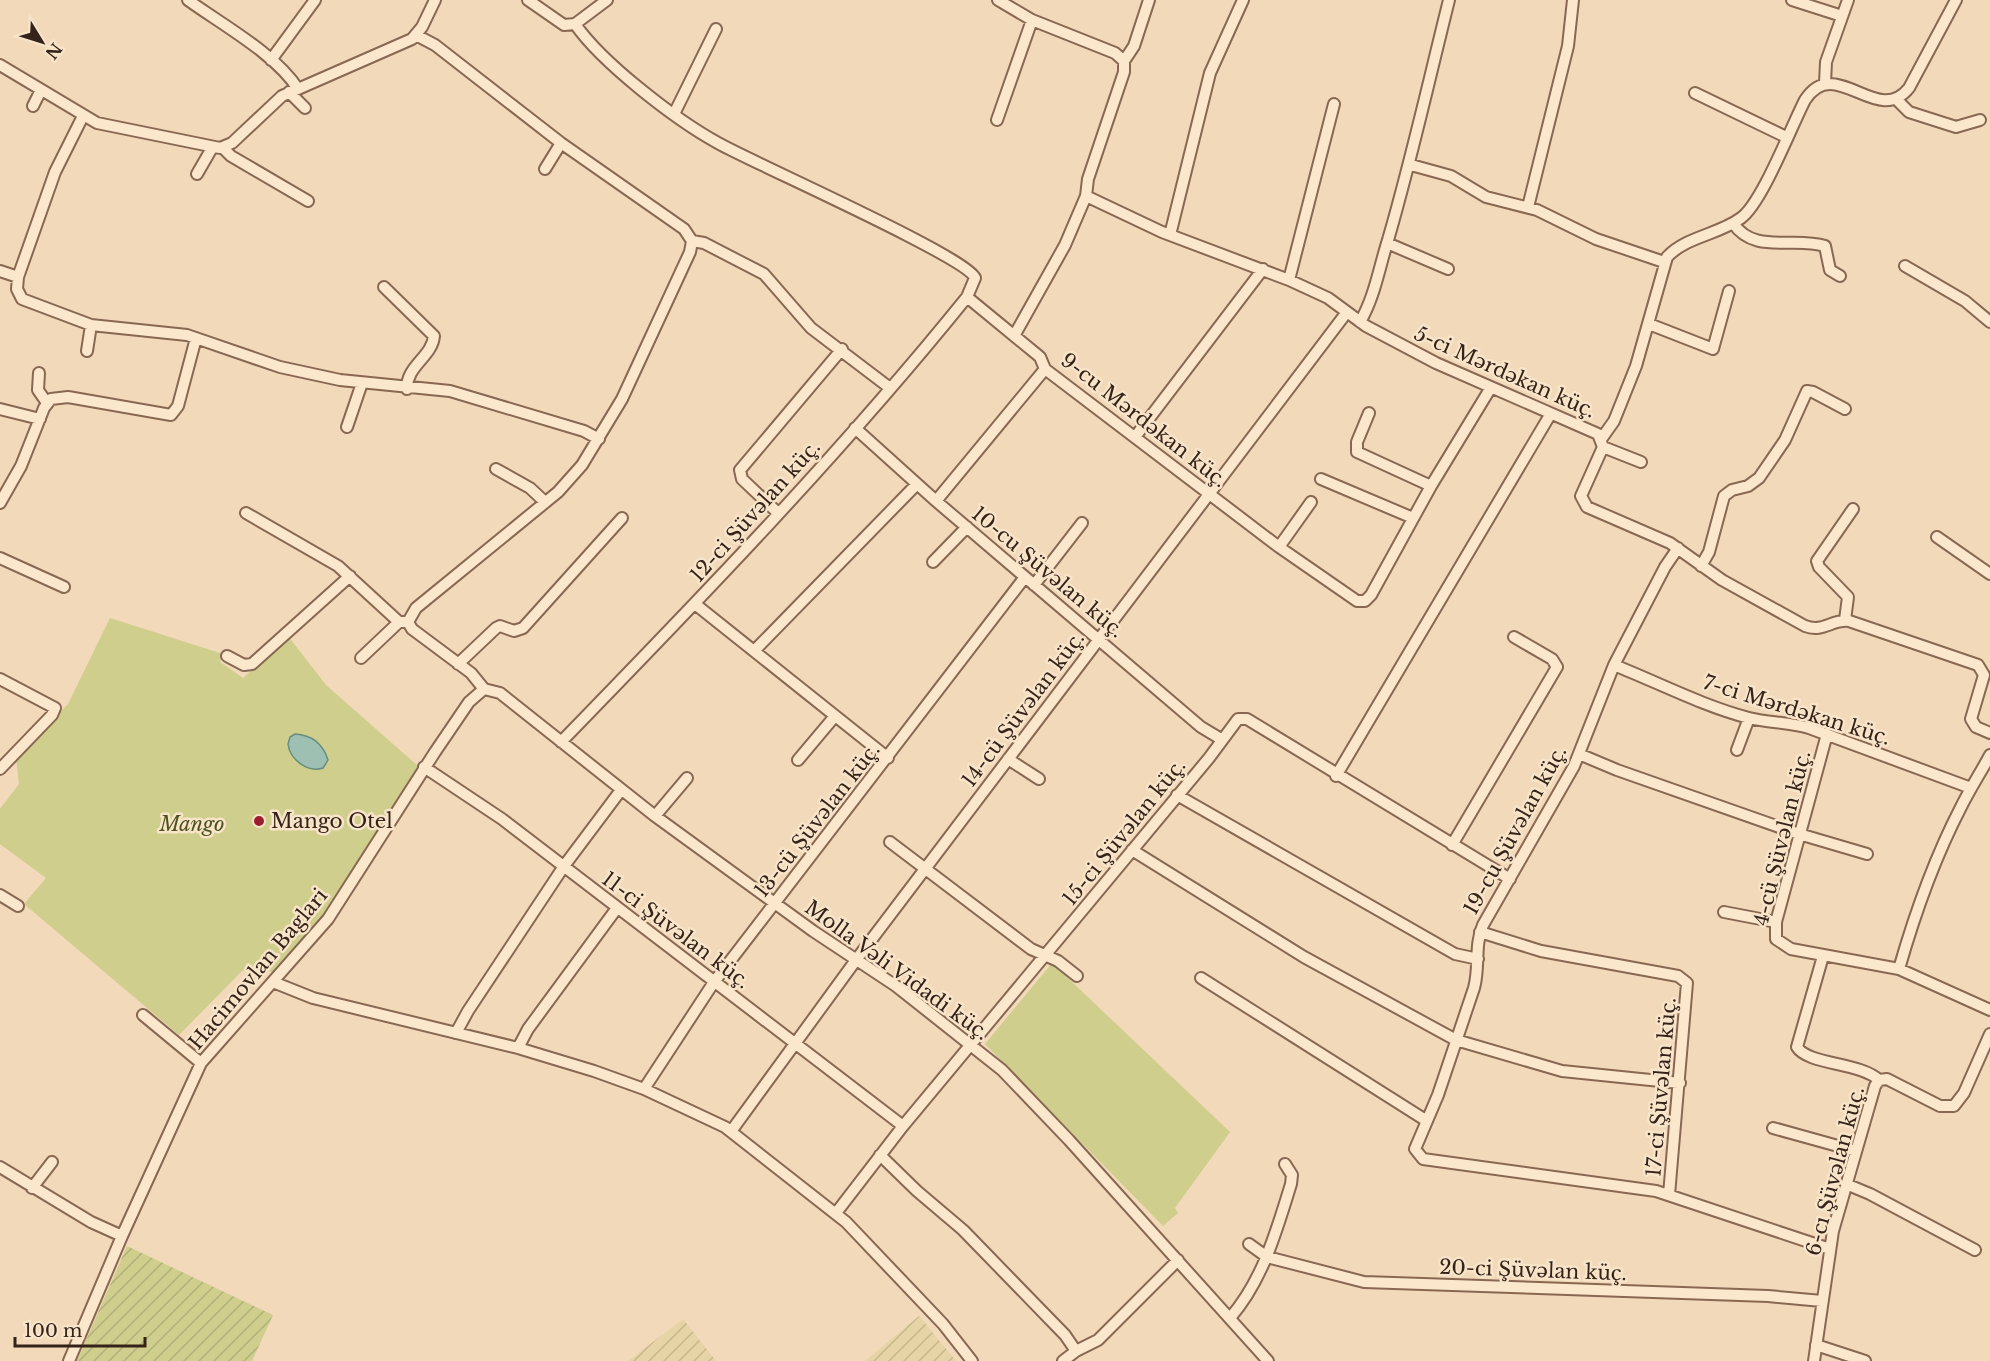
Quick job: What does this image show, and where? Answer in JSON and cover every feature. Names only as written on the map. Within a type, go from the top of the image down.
[{"type":"street","points":[[188,0],[288,74],[294,91],[305,108]]},
{"type":"street","points":[[271,60],[315,0]]},
{"type":"street","points":[[197,174],[218,148],[232,143],[276,100],[398,47],[416,35],[435,0]]},
{"type":"street","points":[[528,0],[558,23],[575,24],[608,0]]},
{"type":"street","points":[[998,0],[1032,20],[1115,53],[1124,61]]},
{"type":"street","points":[[1014,336],[1065,245],[1086,196],[1088,179],[1124,72],[1124,61],[1134,46],[1149,0]]},
{"type":"street","points":[[1170,235],[1210,73],[1243,0]]},
{"type":"street","points":[[1360,322],[1372,299],[1411,165],[1416,129],[1449,0]]},
{"type":"street","points":[[1528,207],[1568,46],[1573,0]]},
{"type":"street","points":[[1792,0],[1842,16]]},
{"type":"street","points":[[1825,83],[1826,62],[1848,0]]},
{"type":"street","points":[[1641,462],[1602,442],[1620,407],[1649,324],[1664,262],[1682,245],[1733,223],[1745,215],[1754,203],[1810,92],[1825,83],[1879,100],[1897,100],[1909,88],[1956,0]]},
{"type":"street","points":[[997,120],[1032,20]]},
{"type":"street","points":[[575,24],[591,44],[674,114],[744,157],[914,238],[969,268],[975,278],[967,297]]},
{"type":"street","points":[[674,114],[716,29]]},
{"type":"street","points":[[361,658],[416,608],[574,476],[622,399],[690,252],[692,241],[684,229],[561,143],[435,45],[416,35]]},
{"type":"street","points":[[0,65],[84,116],[111,127],[218,148],[308,201]]},
{"type":"street","points":[[33,106],[41,90]]},
{"type":"street","points":[[1695,93],[1786,137]]},
{"type":"street","points":[[1897,100],[1909,112],[1956,127],[1980,120]]},
{"type":"street","points":[[1289,280],[1334,104]]},
{"type":"street","points":[[84,116],[55,172],[18,277],[16,289],[22,299],[91,325],[195,338],[280,367],[362,383],[450,392],[584,431],[599,439]]},
{"type":"street","points":[[545,169],[561,143]]},
{"type":"street","points":[[1411,165],[1451,176],[1486,197],[1528,207],[1596,239],[1664,262]]},
{"type":"street","name":"5-ci Mərdəkan küç.","points":[[1086,196],[1170,235],[1263,269],[1329,298],[1360,322],[1436,363],[1550,415],[1594,431],[1602,442],[1581,496],[1583,504],[1678,548],[1735,589],[1813,629],[1845,620]]},
{"type":"street","points":[[1733,223],[1741,235],[1762,242],[1825,246],[1830,270],[1840,276]]},
{"type":"street","points":[[692,241],[704,243],[764,274],[798,315],[890,388]]},
{"type":"street","points":[[1387,243],[1448,269]]},
{"type":"street","points":[[1905,266],[1965,302],[1990,322]]},
{"type":"street","points":[[1135,437],[1263,269]]},
{"type":"street","points":[[0,272],[18,277]]},
{"type":"street","points":[[384,287],[434,336],[433,343],[409,373],[407,389]]},
{"type":"street","points":[[1649,324],[1713,349],[1729,291]]},
{"type":"street","name":"9-cu Mərdəkan küç.","points":[[967,297],[1040,357],[1046,369],[1279,548],[1357,601],[1365,601],[1371,595],[1431,486],[1490,388]]},
{"type":"street","name":"12-ci Şüvəlan küç.","points":[[561,742],[778,513],[890,388],[967,297]]},
{"type":"street","name":"14-cü Şüvəlan küç.","points":[[732,1130],[856,960],[1347,312]]},
{"type":"street","points":[[87,351],[91,325]]},
{"type":"street","points":[[0,502],[21,466],[47,404],[59,396],[171,415],[178,406],[195,338]]},
{"type":"street","points":[[778,513],[742,480],[740,470],[842,349]]},
{"type":"street","points":[[936,501],[1046,369]]},
{"type":"street","points":[[39,373],[38,390],[47,404]]},
{"type":"street","points":[[347,427],[362,383]]},
{"type":"street","points":[[1701,566],[1708,552],[1724,496],[1732,490],[1748,486],[1759,478],[1785,440],[1807,391],[1814,392],[1845,409]]},
{"type":"street","points":[[0,409],[40,419]]},
{"type":"street","points":[[1369,413],[1357,442],[1357,452],[1431,486]]},
{"type":"street","points":[[1336,776],[1550,415]]},
{"type":"street","name":"10-cu Şüvəlan küç.","points":[[855,428],[936,501],[1201,727],[1221,739]]},
{"type":"street","points":[[496,469],[530,488],[544,502]]},
{"type":"street","points":[[1321,479],[1413,518]]},
{"type":"street","points":[[754,651],[917,484]]},
{"type":"street","points":[[1279,548],[1311,502]]},
{"type":"street","points":[[1853,509],[1816,561],[1848,597],[1845,620],[1976,664],[1985,665],[1971,719],[1976,727],[1990,733]]},
{"type":"street","points":[[246,513],[326,557],[403,622],[476,678],[484,689]]},
{"type":"street","points":[[458,664],[496,628],[500,626],[514,632],[523,628],[622,518]]},
{"type":"street","points":[[1034,585],[1082,524]]},
{"type":"street","points":[[933,562],[967,527]]},
{"type":"street","points":[[1937,537],[1990,574]]},
{"type":"street","name":"19-cu Şüvəlan küç.","points":[[1678,548],[1665,567],[1614,665],[1579,754],[1480,932],[1474,988],[1415,1149],[1423,1159],[1656,1191],[1830,1249]]},
{"type":"street","points":[[0,558],[64,587]]},
{"type":"street","points":[[227,656],[244,665],[252,664],[350,576]]},
{"type":"street","name":"13-cü Şüvəlan küç.","points":[[644,1089],[714,982],[1025,577]]},
{"type":"street","points":[[694,604],[888,758]]},
{"type":"street","points":[[1452,845],[1557,668],[1552,659],[1514,637]]},
{"type":"street","name":"7-ci Mərdəkan küç.","points":[[1614,665],[1719,709],[1749,718],[1791,723],[1827,734],[1971,788]]},
{"type":"street","points":[[0,679],[55,708],[52,715],[0,769]]},
{"type":"street","name":"Molla Vəli Vidadi küç.","points":[[484,689],[500,693],[655,816],[972,1045],[1024,1092],[1268,1361]]},
{"type":"street","name":"Hacimovlan Baglari","points":[[69,1361],[122,1236],[201,1063],[328,919],[424,767],[469,702],[484,689]]},
{"type":"street","points":[[798,760],[835,716]]},
{"type":"street","name":"15-ci Şüvəlan küç.","points":[[836,1213],[903,1126],[1046,956],[1234,722],[1242,718],[1510,879]]},
{"type":"street","points":[[1737,750],[1749,718]]},
{"type":"street","name":"4-cü Şüvəlan küç.","points":[[1827,734],[1776,922],[1774,934],[1779,943],[1823,956],[1899,969],[1990,1010]]},
{"type":"street","points":[[1579,754],[1617,770],[1799,834],[1867,854]]},
{"type":"street","points":[[1899,969],[1923,891],[1971,788],[1990,755]]},
{"type":"street","points":[[1008,759],[1039,779]]},
{"type":"street","name":"11-ci Şüvəlan küç.","points":[[424,767],[488,809],[903,1126]]},
{"type":"street","points":[[655,816],[687,778]]},
{"type":"street","points":[[456,1033],[468,1011],[564,866],[621,790]]},
{"type":"street","points":[[1177,795],[1455,954],[1478,959]]},
{"type":"street","points":[[890,842],[1031,949],[1077,975]]},
{"type":"street","points":[[1132,850],[1304,957],[1456,1040],[1562,1071],[1680,1083]]},
{"type":"street","points":[[0,896],[18,906]]},
{"type":"street","points":[[518,1048],[528,1029],[617,908]]},
{"type":"street","points":[[1725,912],[1776,922]]},
{"type":"street","name":"17-ci Şüvəlan küç.","points":[[1480,932],[1541,951],[1684,979],[1688,988],[1669,1195]]},
{"type":"street","points":[[1823,956],[1797,1047],[1806,1055],[1864,1070],[1880,1080]]},
{"type":"street","points":[[1201,978],[1426,1121]]},
{"type":"street","points":[[273,982],[313,998],[518,1048],[644,1089],[732,1130],[836,1213],[926,1305],[972,1361]]},
{"type":"street","points":[[142,1015],[201,1063]]},
{"type":"street","name":"6-cı Şüvəlan küç.","points":[[1814,1361],[1830,1249],[1873,1090],[1880,1080],[1887,1079],[1940,1106],[1954,1106],[1964,1093],[1990,1034]]},
{"type":"street","points":[[1773,1128],[1856,1151]]},
{"type":"street","points":[[880,1155],[973,1240],[1065,1335],[1076,1351]]},
{"type":"street","points":[[32,1188],[52,1162]]},
{"type":"street","points":[[1230,1318],[1249,1294],[1267,1257],[1291,1184],[1292,1175],[1285,1164]]},
{"type":"street","points":[[0,1167],[32,1188],[122,1236]]},
{"type":"street","points":[[1846,1184],[1870,1194],[1975,1250]]},
{"type":"street","name":"20-ci Şüvəlan küç.","points":[[1250,1244],[1267,1257],[1364,1282],[1768,1296],[1822,1301]]},
{"type":"street","points":[[1063,1361],[1076,1351],[1098,1340],[1178,1260]]},
{"type":"street","points":[[1816,1345],[1865,1361]]},
{"type":"shaded area","points":[[295,734],[312,738],[320,745],[328,760],[323,768],[311,769],[296,760],[288,744],[290,737]]},
{"type":"shaded area","points":[[919,1316],[956,1361],[865,1361]]},
{"type":"shaded area","points":[[683,1319],[716,1361],[628,1361]]},
{"type":"green space","name":"Mango","points":[[110,618],[223,654],[220,662],[243,678],[288,636],[326,685],[418,766],[324,916],[274,974],[266,969],[257,980],[243,970],[179,1035],[24,904],[46,878],[0,844],[0,809],[19,784],[16,757],[68,704]]},
{"type":"green space","points":[[1052,963],[1230,1132],[1175,1208],[1178,1213],[1163,1226],[985,1044]]},
{"type":"green space","points":[[127,1246],[273,1315],[252,1361],[77,1361]]},
{"type":"place","name":"Mango Otel","points":[[259,821]]}]
